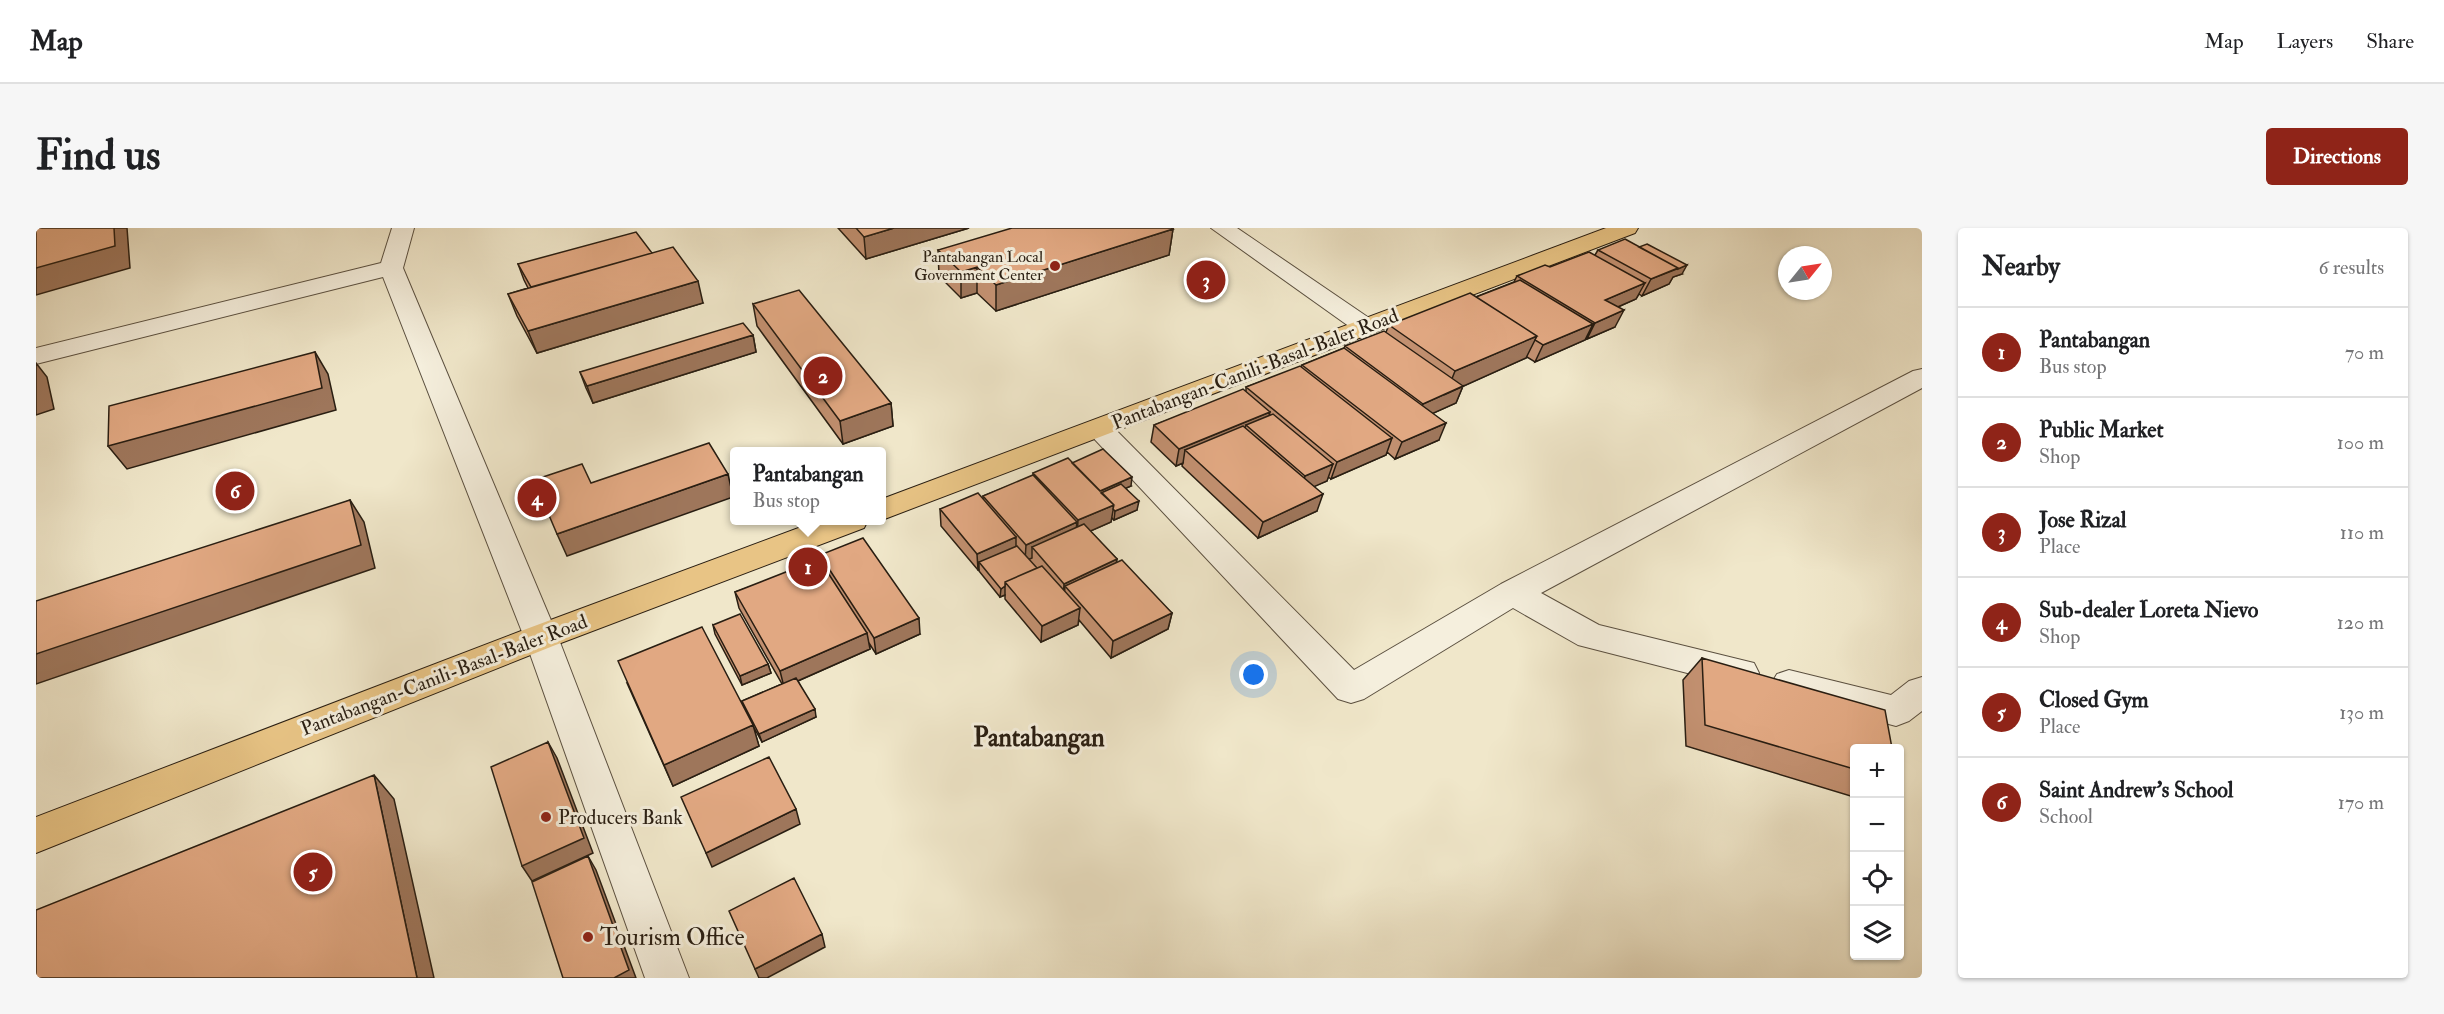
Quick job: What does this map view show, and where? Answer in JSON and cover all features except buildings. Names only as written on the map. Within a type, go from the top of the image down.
[{"type":"main road","name":"Pantabangan-Canili-Basal-Baler Road","points":[[886,509],[1627,228]]},
{"type":"main road","name":"Pantabangan-Canili-Basal-Baler Road","points":[[36,835],[541,637],[840,525]]},
{"type":"street","points":[[403,228],[391,268],[541,637],[667,978]]},
{"type":"street","points":[[1222,228],[1366,327]]},
{"type":"street","points":[[36,356],[391,268]]},
{"type":"street","points":[[1099,429],[1351,689],[1513,593],[1922,377]]},
{"type":"street","points":[[1513,593],[1590,636],[1896,711],[1922,691]]},
{"type":"place","name":"Pantabangan Local Government Center","points":[[1055,266]]},
{"type":"place","name":"Jose Rizal","points":[[1206,280]]},
{"type":"place","name":"Public Market","points":[[823,376]]},
{"type":"place","name":"Saint Andrew's School","points":[[235,491]]},
{"type":"place","name":"Sub-dealer Loreta Nievo","points":[[537,498]]},
{"type":"place","name":"Pantabangan","points":[[808,567]]},
{"type":"place","name":"Producers Bank","points":[[546,817]]},
{"type":"place","name":"Closed Gym","points":[[313,872]]},
{"type":"place","name":"Tourism Office","points":[[588,937]]},
{"type":"district","name":"Pantabangan","points":[[1039,738]]}]
